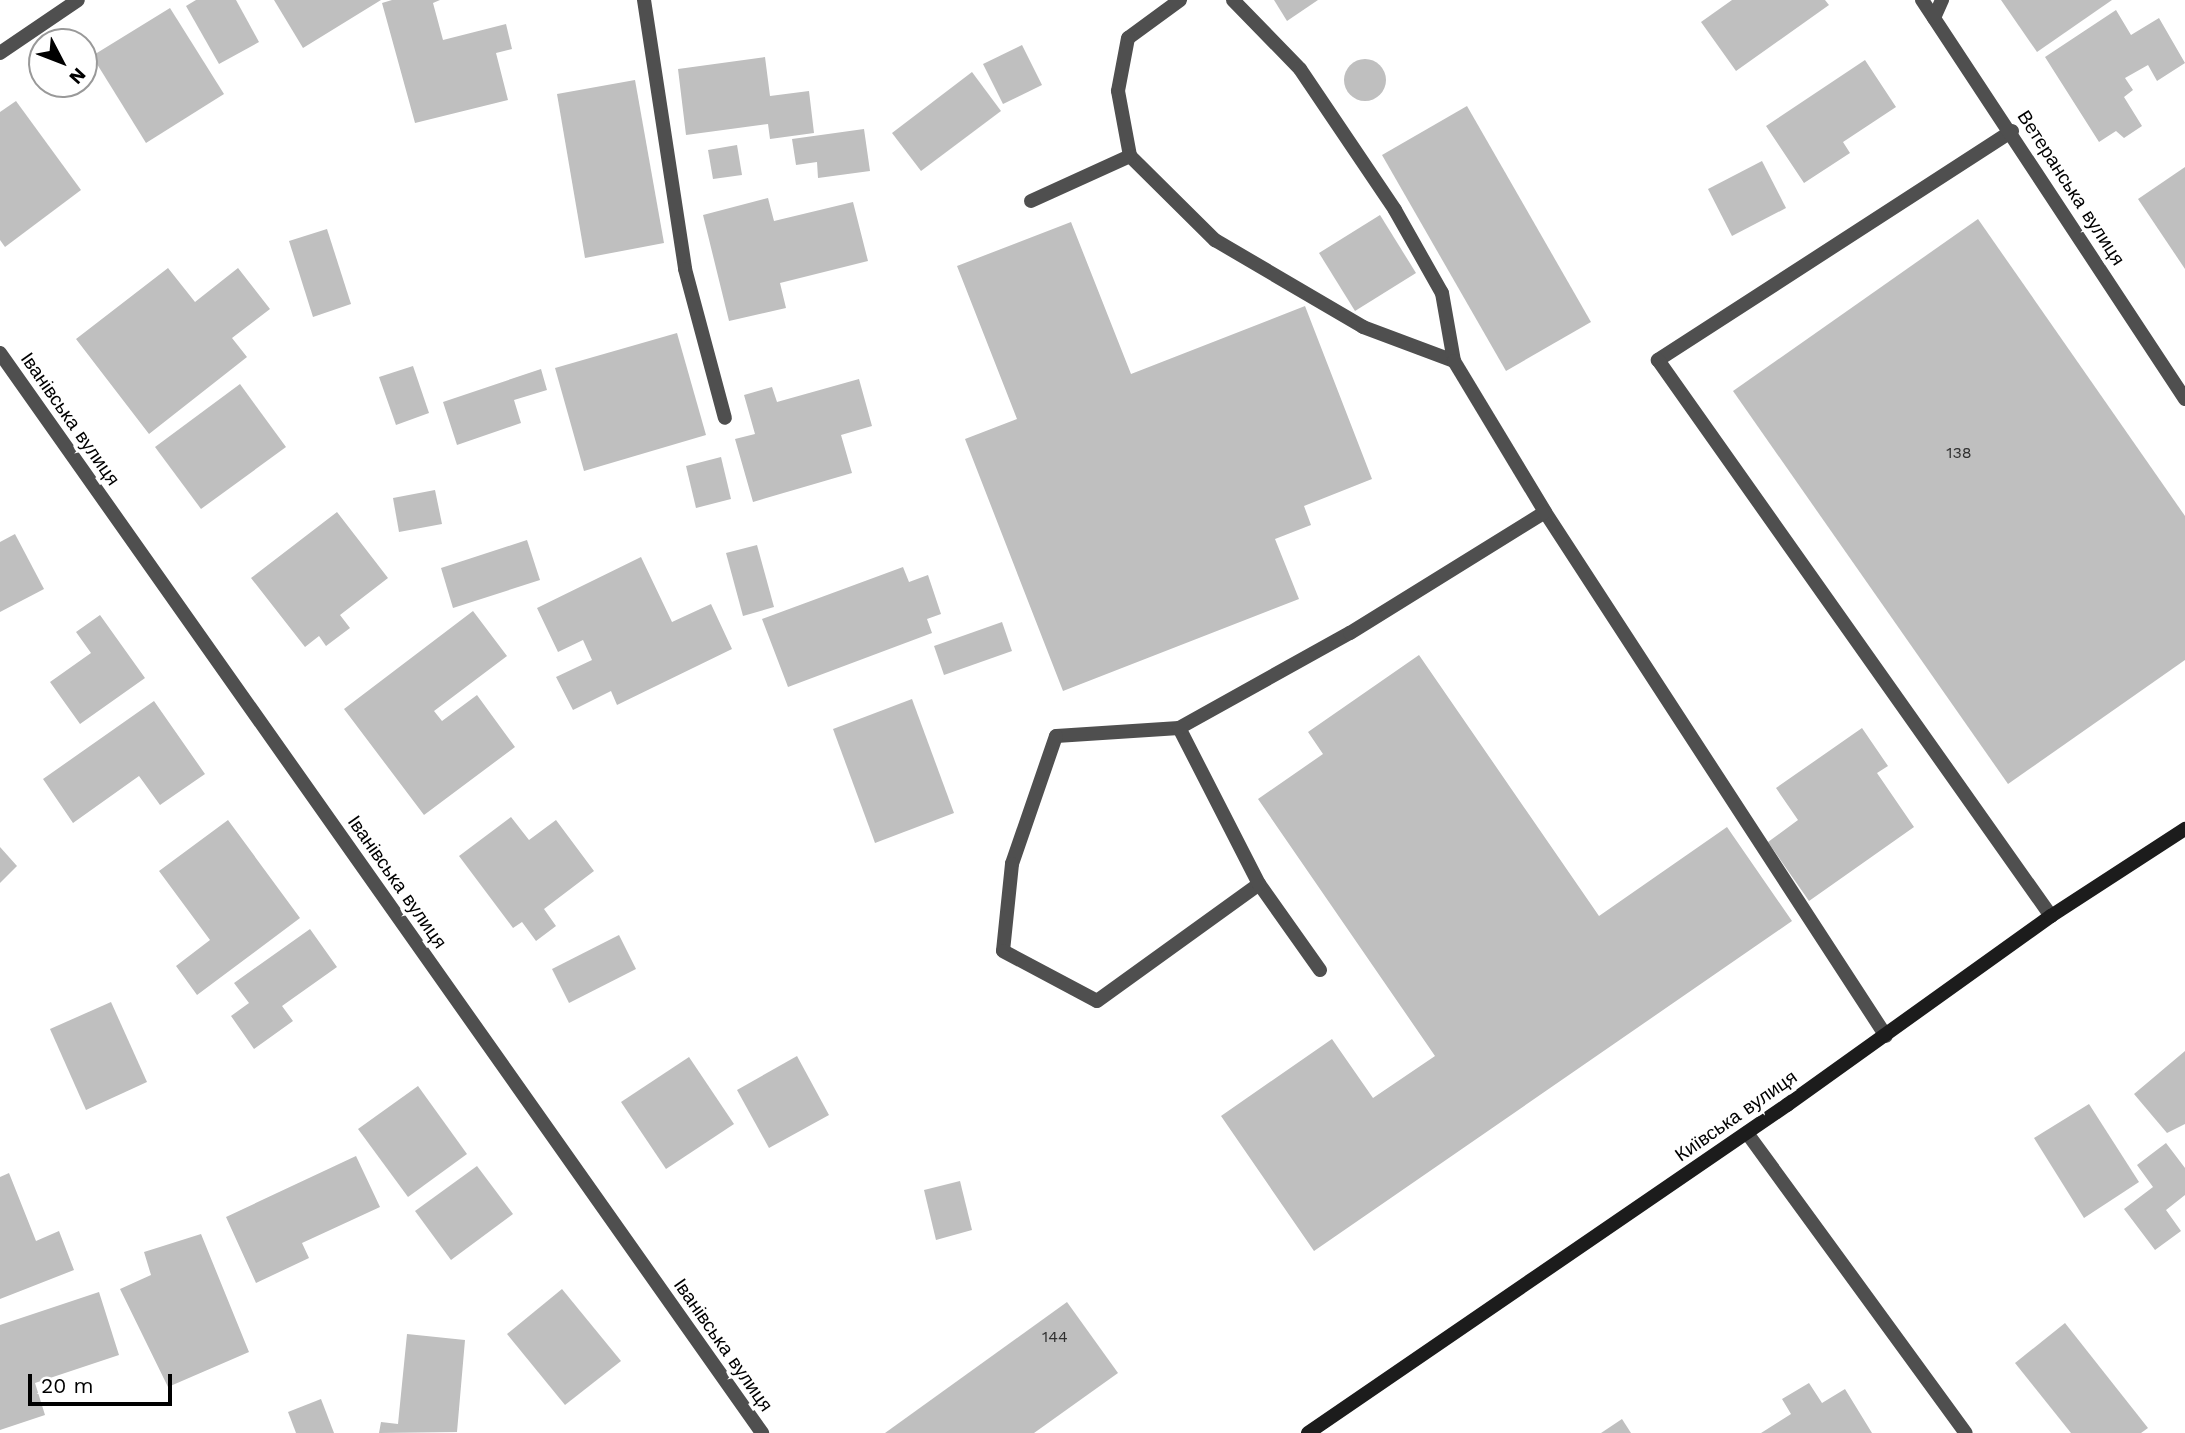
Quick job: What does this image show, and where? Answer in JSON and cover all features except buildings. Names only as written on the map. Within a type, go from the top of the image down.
[{"type":"main road","name":"Київська вулиця","points":[[1308,1433],[1747,1133],[2050,916],[2185,828]]},
{"type":"street","points":[[0,53],[78,0]]},
{"type":"street","points":[[644,0],[685,269],[725,418]]},
{"type":"street","points":[[1180,0],[1128,38],[1118,91],[1130,156],[1214,240],[1363,327],[1454,361]]},
{"type":"street","points":[[1233,0],[1300,69],[1395,210],[1442,293],[1454,361],[1545,512],[1886,1036]]},
{"type":"street","name":"Ветеранська вулиця","points":[[1922,0],[2012,131],[2185,399]]},
{"type":"street","points":[[1934,18],[1942,0]]},
{"type":"street","points":[[2012,131],[1658,360],[2050,916]]},
{"type":"street","points":[[1031,201],[1130,156]]},
{"type":"street","name":"Іванівська вулиця","points":[[0,353],[762,1433]]},
{"type":"street","points":[[1259,884],[1097,1000],[1003,951],[1012,864],[1056,736],[1179,728],[1350,634],[1545,512]]},
{"type":"street","points":[[1179,728],[1259,884],[1320,970]]},
{"type":"street","points":[[1747,1133],[1966,1433]]}]
